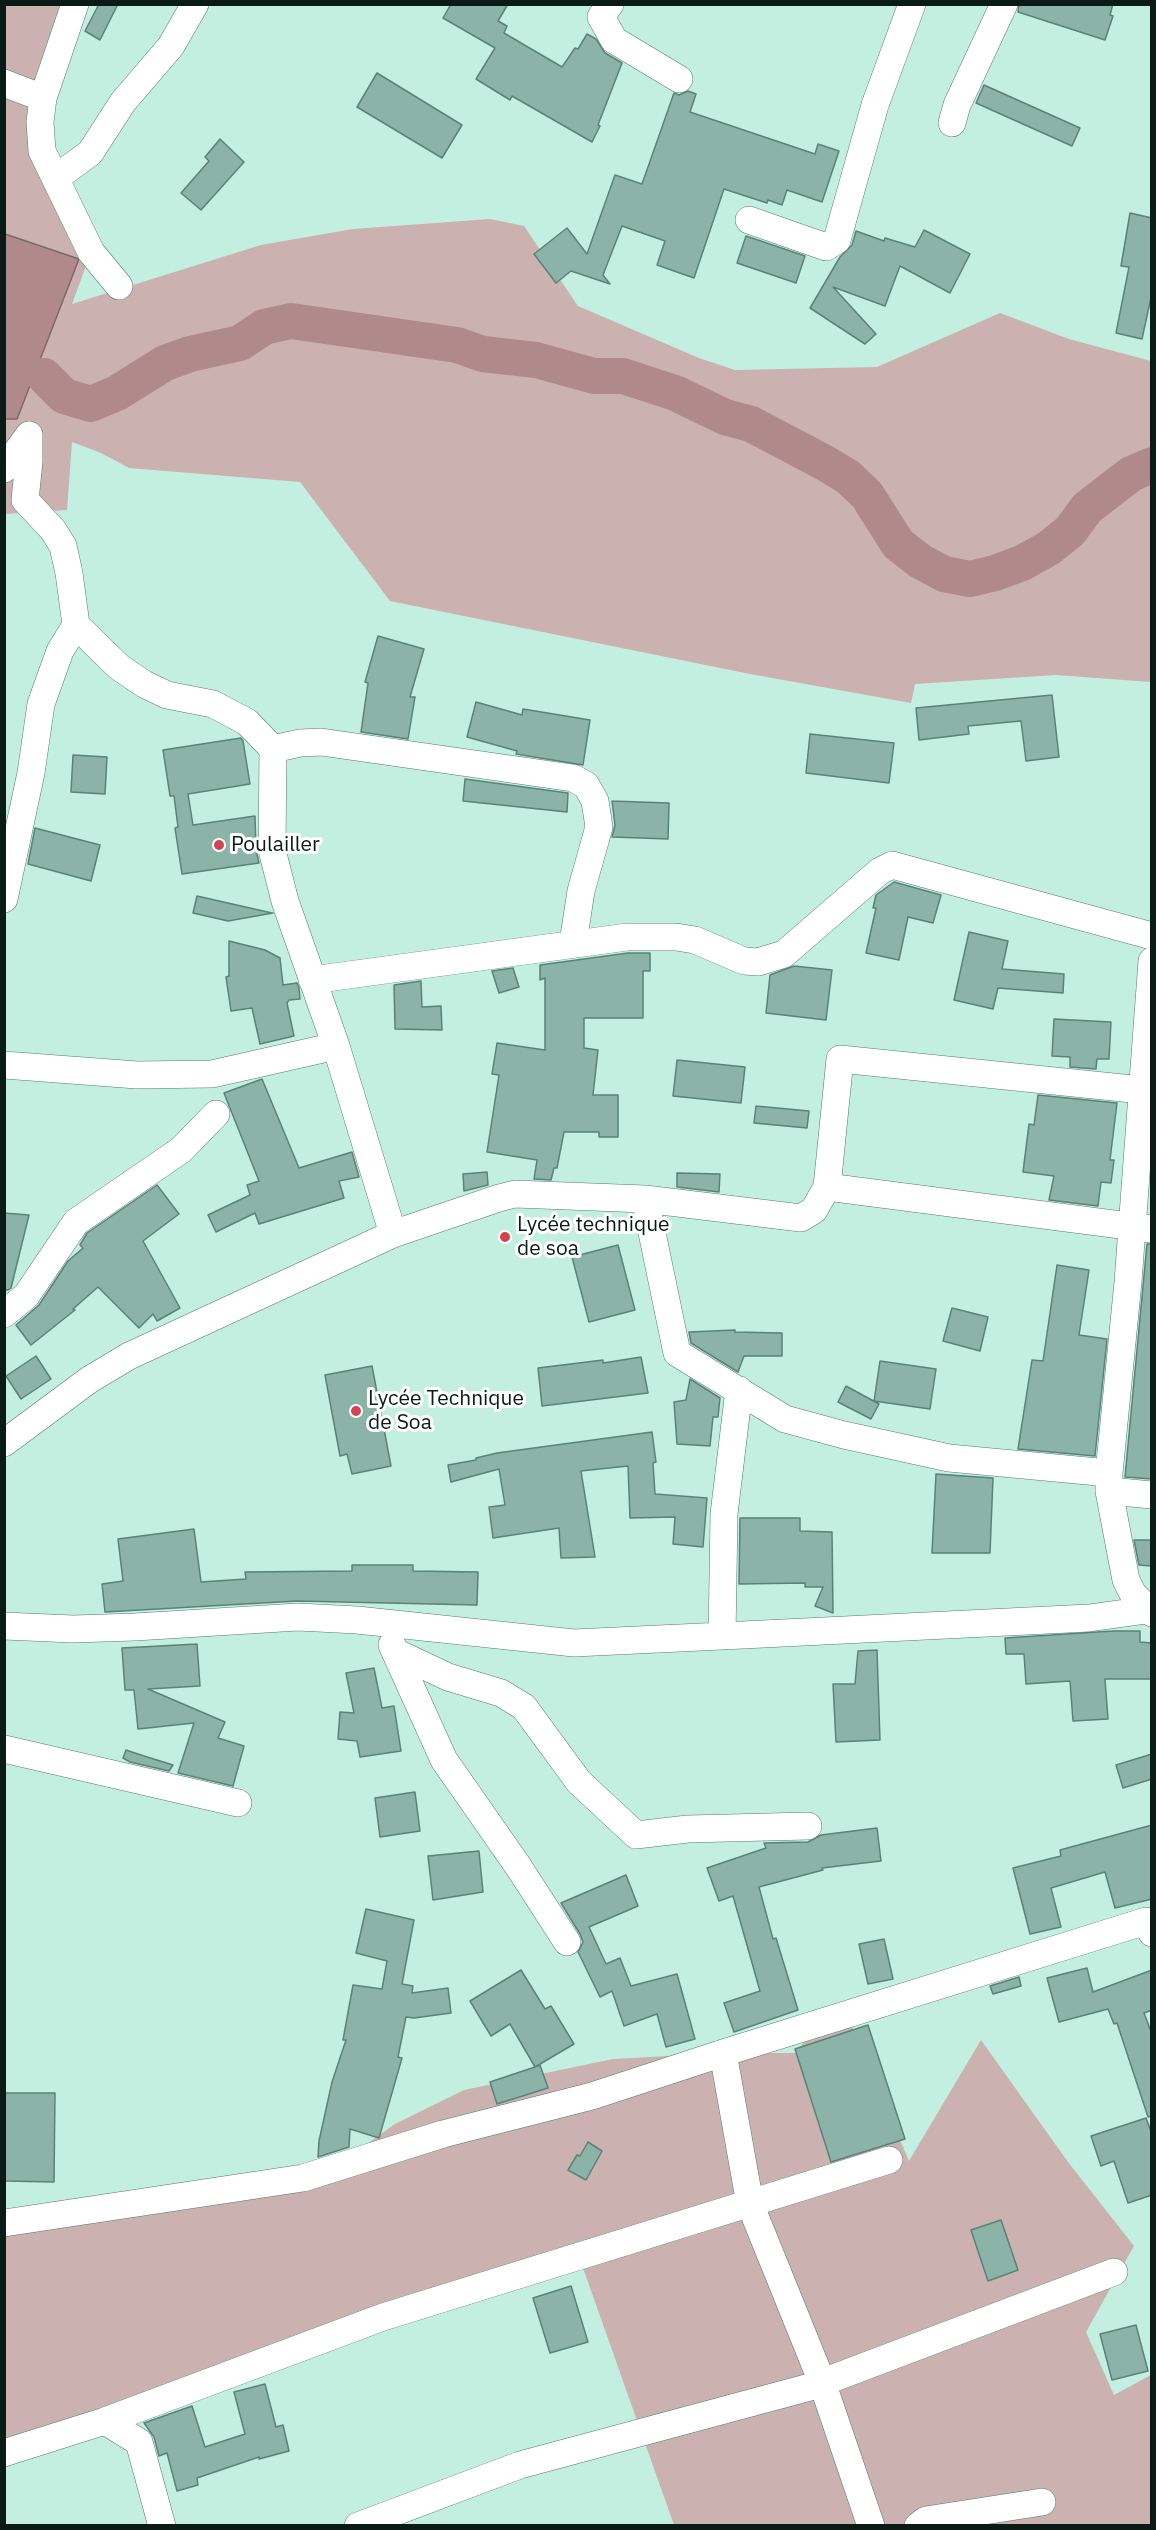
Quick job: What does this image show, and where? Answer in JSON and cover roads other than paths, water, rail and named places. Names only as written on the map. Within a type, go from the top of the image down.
[{"type":"street","points":[[75,4],[43,99],[40,122],[42,151],[57,177],[91,252],[119,286]]},
{"type":"street","points":[[57,177],[90,153],[123,102],[171,46],[195,4]]},
{"type":"street","points":[[610,4],[601,17],[614,40],[679,79]]},
{"type":"street","points":[[748,220],[826,248],[837,240],[875,105],[912,4]]},
{"type":"street","points":[[952,123],[957,105],[1004,4]]},
{"type":"street","points":[[4,82],[43,99]]},
{"type":"street","points":[[4,469],[29,435],[25,500],[53,530],[63,546],[76,625],[119,667],[144,684],[167,695],[213,704],[247,722],[273,749],[272,850],[285,901],[336,1046],[393,1234]]},
{"type":"street","points":[[4,898],[10,849],[41,704],[60,651],[76,625]]},
{"type":"street","points":[[273,749],[300,743],[321,742],[573,778],[586,785],[595,801],[599,827],[581,891],[573,943]]},
{"type":"street","points":[[312,981],[627,937],[676,937],[695,940],[744,961],[758,962],[784,954],[880,871],[891,865],[1152,936]]},
{"type":"street","points":[[1149,1612],[1133,1594],[1126,1580],[1109,1482],[1141,1228],[1152,961]]},
{"type":"street","points":[[4,1065],[137,1075],[212,1074],[336,1046]]},
{"type":"street","points":[[4,1443],[89,1380],[129,1356],[393,1234],[498,1198],[515,1194],[645,1199],[801,1218],[814,1210],[827,1187],[840,1059],[1147,1091]]},
{"type":"street","points":[[4,1314],[26,1296],[76,1222],[181,1149],[216,1114]]},
{"type":"street","points":[[827,1187],[1141,1228]]},
{"type":"street","points":[[645,1199],[676,1353],[785,1419],[844,1435],[949,1458],[1109,1482],[1152,1494]]},
{"type":"street","points":[[722,1636],[724,1514],[739,1390]]},
{"type":"street","points":[[4,1626],[73,1629],[298,1617],[357,1620],[383,1625],[574,1643],[1089,1618],[1149,1612]]},
{"type":"street","points":[[383,1625],[444,1760],[518,1866],[567,1942]]},
{"type":"street","points":[[395,1652],[448,1677],[501,1693],[524,1707],[579,1782],[636,1835],[688,1829],[808,1826]]},
{"type":"street","points":[[4,1749],[238,1803]]},
{"type":"street","points":[[4,2223],[303,2178],[443,2134],[592,2096],[723,2053],[1150,1924]]},
{"type":"street","points":[[723,2053],[750,2204],[822,2382],[871,2526]]},
{"type":"street","points":[[4,2453],[105,2421],[383,2318],[889,2160]]},
{"type":"street","points":[[358,2526],[520,2465],[822,2382],[1114,2272]]},
{"type":"street","points":[[105,2421],[139,2442],[162,2526]]},
{"type":"street","points":[[918,2526],[926,2520],[1042,2502]]},
{"type":"waterway","points":[[44,376],[64,396],[91,404],[117,393],[165,363],[190,354],[240,343],[264,327],[291,321],[457,345],[483,354],[536,360],[594,376],[623,376],[675,393],[725,417],[751,424],[825,463],[848,477],[867,495],[898,544],[920,561],[944,574],[970,579],[1022,563],[1049,548],[1070,531],[1087,508],[1131,474],[1152,465]]},
{"type":"place","name":"Poulailler","points":[[219,845]]},
{"type":"place","name":"Lycée technique de soa","points":[[505,1237]]},
{"type":"place","name":"Lycée Technique de Soa","points":[[356,1411]]}]
